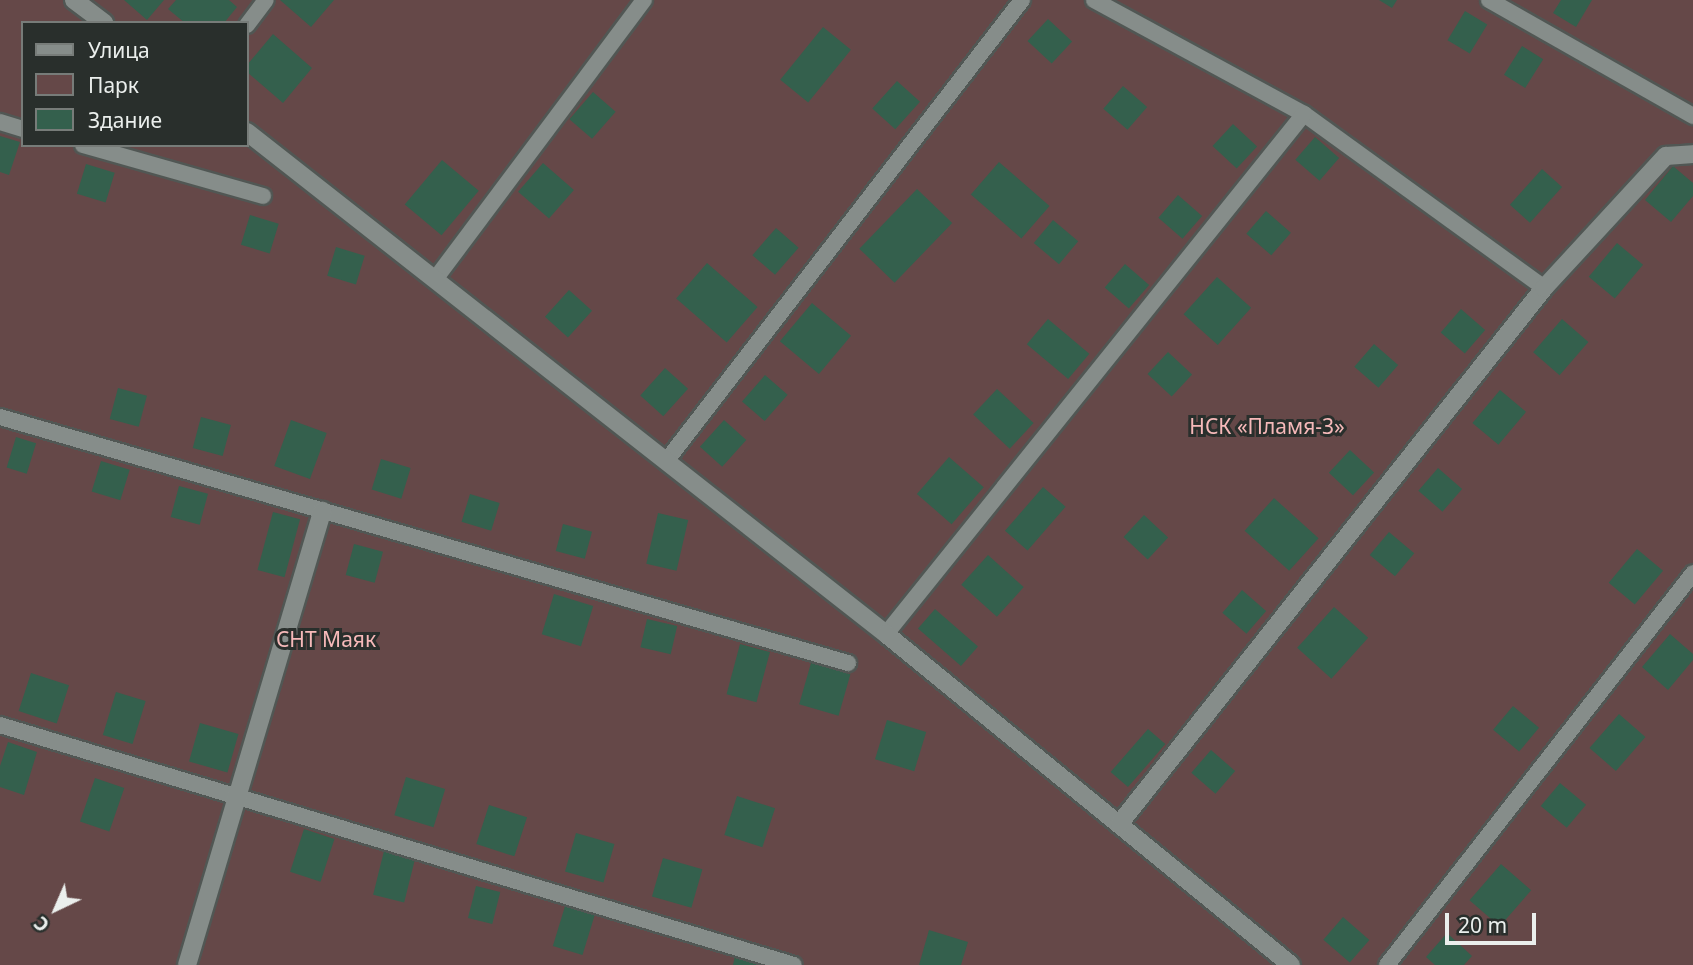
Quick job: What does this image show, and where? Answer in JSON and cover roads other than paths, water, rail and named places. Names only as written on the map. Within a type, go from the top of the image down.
[{"type":"street","points":[[74,0],[100,21]]},
{"type":"street","points":[[248,133],[886,634],[1291,965]]},
{"type":"street","points":[[1120,824],[1544,288],[1666,156],[1693,154]]},
{"type":"street","points":[[187,965],[323,511]]},
{"type":"lane","points":[[248,24],[266,0]]},
{"type":"lane","points":[[436,278],[644,0]]},
{"type":"lane","points":[[667,460],[1022,0]]},
{"type":"lane","points":[[1094,0],[1304,114],[1544,288]]},
{"type":"lane","points":[[1489,0],[1693,116]]},
{"type":"lane","points":[[886,634],[1304,114]]},
{"type":"lane","points":[[0,122],[21,127]]},
{"type":"lane","points":[[90,147],[263,196]]},
{"type":"lane","points":[[0,417],[848,663]]},
{"type":"lane","points":[[1387,965],[1693,573]]},
{"type":"lane","points":[[0,725],[794,965]]},
{"type":"park label","name":"НСК «Пламя-3»","points":[[1267,426]]},
{"type":"park label","name":"СНТ Маяк","points":[[326,639]]}]
